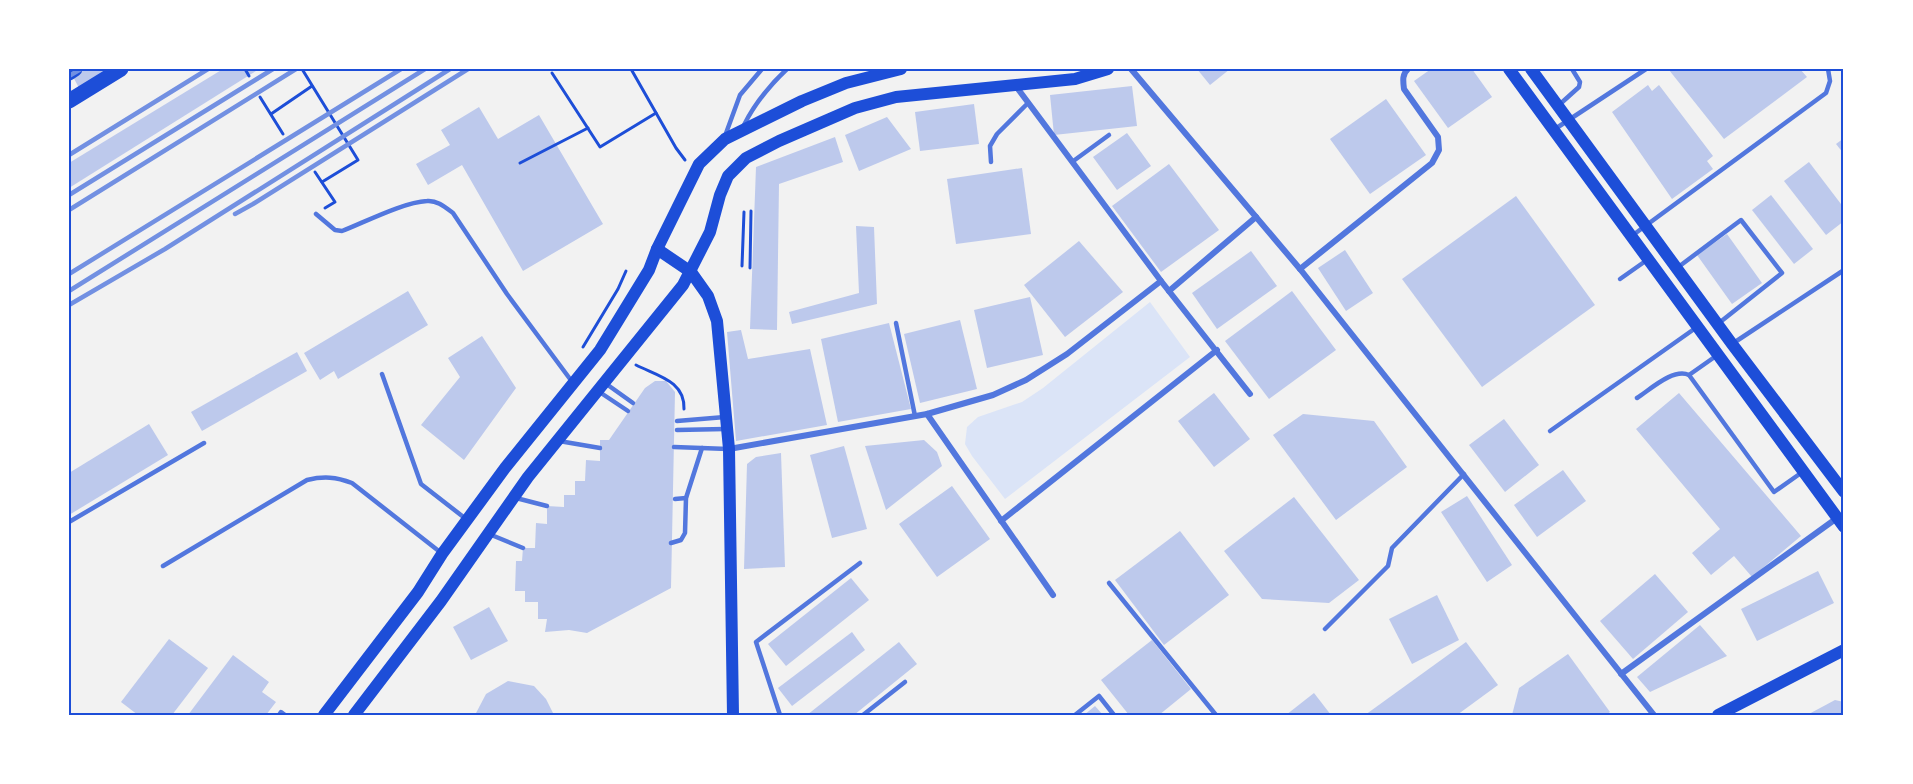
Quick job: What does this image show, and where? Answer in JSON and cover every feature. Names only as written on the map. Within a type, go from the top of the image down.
[{"type":"highway","points":[[69,73],[75,69]]},
{"type":"highway","points":[[69,102],[121,69]]},
{"type":"main road","points":[[324,715],[418,592],[442,554],[505,468],[600,350],[649,270],[699,164],[724,139],[742,130],[846,83],[901,69]]},
{"type":"main road","points":[[354,715],[441,601],[513,497],[691,272],[710,232],[720,195],[728,176],[746,158],[778,141],[855,108],[896,97],[1075,78],[1108,69]]},
{"type":"main road","points":[[1509,69],[1841,523]]},
{"type":"main road","points":[[1531,69],[1732,344],[1844,492]]},
{"type":"main road","points":[[657,249],[691,272],[708,296],[717,321],[729,449],[733,715]]},
{"type":"main road","points":[[1718,715],[1844,650]]},
{"type":"street","points":[[1131,69],[1300,269],[1653,715]]},
{"type":"street","points":[[1300,269],[1432,163],[1439,150],[1438,137],[1404,89],[1403,79],[1408,69]]},
{"type":"street","points":[[1015,85],[1161,281],[1250,394]]},
{"type":"street","points":[[1169,291],[1256,217]]},
{"type":"street","points":[[729,449],[927,414],[993,395],[1026,380],[1067,354],[1161,281]]},
{"type":"street","points":[[1001,521],[1217,350]]},
{"type":"street","points":[[927,414],[1053,595]]},
{"type":"street","points":[[1622,674],[1841,523]]},
{"type":"lane","points":[[724,139],[740,95],[762,69]]},
{"type":"lane","points":[[742,130],[753,107],[770,85],[787,69]]},
{"type":"lane","points":[[1558,106],[1579,87],[1580,82],[1572,69]]},
{"type":"lane","points":[[1555,129],[1646,69]]},
{"type":"lane","points":[[1632,236],[1826,93],[1830,81],[1828,69]]},
{"type":"lane","points":[[991,162],[990,146],[997,134],[1029,103]]},
{"type":"lane","points":[[1072,162],[1109,135]]},
{"type":"lane","points":[[316,214],[335,230],[342,231],[406,205],[429,200],[441,204],[453,213],[507,294],[573,383]]},
{"type":"lane","points":[[1677,268],[1741,220],[1782,273],[1718,324]]},
{"type":"lane","points":[[1620,279],[1649,259]]},
{"type":"lane","points":[[1732,344],[1844,270]]},
{"type":"lane","points":[[1844,284],[1844,313]]},
{"type":"lane","points":[[896,323],[915,416]]},
{"type":"lane","points":[[1550,431],[1698,326]]},
{"type":"lane","points":[[1689,375],[1719,355]]},
{"type":"lane","points":[[1637,398],[1669,377],[1684,373],[1689,375],[1774,492],[1804,472]]},
{"type":"lane","points":[[382,374],[421,484],[468,520]]},
{"type":"lane","points":[[601,387],[633,403]]},
{"type":"lane","points":[[601,387],[628,411]]},
{"type":"lane","points":[[677,421],[727,423]]},
{"type":"lane","points":[[677,430],[727,423]]},
{"type":"lane","points":[[557,441],[600,448]]},
{"type":"lane","points":[[69,522],[204,443]]},
{"type":"lane","points":[[674,447],[729,449]]},
{"type":"lane","points":[[671,543],[681,540],[685,533],[686,498],[702,448]]},
{"type":"lane","points":[[1325,629],[1388,566],[1392,548],[1464,474]]},
{"type":"lane","points":[[163,567],[307,480],[322,477],[337,477],[352,483],[442,554]]},
{"type":"lane","points":[[513,497],[547,506]]},
{"type":"lane","points":[[675,500],[686,498]]},
{"type":"lane","points":[[489,534],[523,548]]},
{"type":"lane","points":[[780,715],[756,642],[860,563]]},
{"type":"lane","points":[[1108,583],[1215,715]]},
{"type":"lane","points":[[863,715],[905,682]]},
{"type":"lane","points":[[1075,715],[1099,696],[1114,715]]},
{"type":"lane","points":[[279,715],[281,712],[285,715]]},
{"type":"path","points":[[245,69],[249,76]]},
{"type":"path","points":[[302,69],[358,160],[322,182]]},
{"type":"path","points":[[631,69],[676,148],[686,161]]},
{"type":"path","points":[[552,73],[600,147],[656,113]]},
{"type":"path","points":[[271,114],[312,86]]},
{"type":"path","points":[[260,97],[283,134]]},
{"type":"path","points":[[520,163],[588,128]]},
{"type":"path","points":[[315,172],[334,202],[316,214]]},
{"type":"path","points":[[750,268],[751,211]]},
{"type":"path","points":[[742,266],[744,212]]},
{"type":"path","points":[[583,345],[618,289],[626,271]]},
{"type":"path","points":[[624,359],[675,383],[684,398],[683,420]]},
{"type":"shaded area","points":[[1150,302],[1190,357],[1005,499],[965,444],[967,427],[978,417],[1022,402],[1043,388]]},
{"type":"building","points":[[69,69],[110,69],[79,88]]},
{"type":"building","points":[[223,69],[259,69],[69,188],[69,163]]},
{"type":"building","points":[[1197,69],[1230,69],[1210,85]]},
{"type":"building","points":[[1431,69],[1472,69],[1492,97],[1448,128],[1414,81]]},
{"type":"building","points":[[1670,69],[1800,69],[1807,77],[1724,139]]},
{"type":"building","points":[[1648,85],[1652,91],[1659,85],[1713,156],[1707,161],[1713,169],[1672,199],[1612,112]]},
{"type":"building","points":[[1132,86],[1137,126],[1054,135],[1050,95]]},
{"type":"building","points":[[1386,99],[1426,155],[1370,194],[1330,139]]},
{"type":"building","points":[[974,104],[979,144],[920,151],[915,112]]},
{"type":"building","points":[[479,107],[498,139],[539,115],[603,224],[523,271],[462,165],[428,185],[416,164],[450,145],[441,130]]},
{"type":"building","points":[[887,117],[911,149],[859,171],[845,135]]},
{"type":"building","points":[[1127,133],[1151,166],[1117,190],[1093,157]]},
{"type":"building","points":[[835,137],[843,162],[779,184],[777,330],[750,329],[756,167]]},
{"type":"building","points":[[1844,138],[1844,154],[1836,144]]},
{"type":"building","points":[[1809,162],[1844,208],[1844,221],[1826,235],[1784,181]]},
{"type":"building","points":[[1169,164],[1219,230],[1161,272],[1112,206]]},
{"type":"building","points":[[1022,168],[1031,234],[956,244],[947,179]]},
{"type":"building","points":[[1771,195],[1813,249],[1794,264],[1752,210]]},
{"type":"building","points":[[1516,196],[1595,305],[1482,387],[1402,279]]},
{"type":"building","points":[[856,226],[874,227],[877,304],[792,324],[789,312],[859,293]]},
{"type":"building","points":[[1727,234],[1762,283],[1732,304],[1697,255]]},
{"type":"building","points":[[1079,241],[1123,292],[1065,337],[1024,285]]},
{"type":"building","points":[[1345,250],[1373,293],[1346,311],[1318,268]]},
{"type":"building","points":[[1251,251],[1277,286],[1217,329],[1192,293]]},
{"type":"building","points":[[408,291],[428,325],[338,379],[334,371],[320,380],[304,353]]},
{"type":"building","points":[[1292,291],[1336,350],[1269,399],[1225,341]]},
{"type":"building","points":[[1030,297],[1043,355],[987,368],[974,310]]},
{"type":"building","points":[[960,320],[977,389],[920,403],[904,334]]},
{"type":"building","points":[[889,323],[911,409],[838,422],[821,339]]},
{"type":"building","points":[[741,330],[748,359],[810,349],[827,425],[736,441],[727,332]]},
{"type":"building","points":[[482,336],[516,388],[464,460],[421,425],[460,377],[448,358]]},
{"type":"building","points":[[297,352],[307,371],[202,431],[191,412]]},
{"type":"building","points":[[655,381],[666,381],[675,392],[671,588],[587,633],[569,630],[545,632],[547,619],[538,619],[538,602],[525,602],[525,591],[515,591],[516,561],[522,561],[523,548],[535,548],[536,523],[547,524],[547,506],[564,507],[564,495],[575,495],[575,481],[585,481],[586,460],[600,461],[600,440],[609,440],[645,388]]},
{"type":"building","points":[[1214,393],[1250,439],[1214,467],[1178,421]]},
{"type":"building","points":[[1679,393],[1801,536],[1752,577],[1734,556],[1711,575],[1692,553],[1720,529],[1636,429]]},
{"type":"building","points":[[1303,414],[1374,421],[1407,467],[1336,520],[1273,435]]},
{"type":"building","points":[[1504,419],[1539,465],[1505,492],[1469,445]]},
{"type":"building","points":[[149,424],[168,455],[69,515],[69,473]]},
{"type":"building","points":[[924,440],[937,452],[942,466],[886,510],[865,446]]},
{"type":"building","points":[[844,446],[867,529],[832,538],[810,455]]},
{"type":"building","points":[[781,453],[785,567],[744,569],[747,464],[756,457]]},
{"type":"building","points":[[1563,470],[1586,501],[1537,537],[1514,505]]},
{"type":"building","points":[[952,486],[990,539],[937,577],[899,524]]},
{"type":"building","points":[[1467,496],[1512,565],[1487,582],[1441,512]]},
{"type":"building","points":[[1294,497],[1359,580],[1329,603],[1262,599],[1224,551]]},
{"type":"building","points":[[1180,531],[1229,595],[1164,645],[1115,580]]},
{"type":"building","points":[[1818,571],[1834,603],[1757,641],[1741,609]]},
{"type":"building","points":[[1655,574],[1688,612],[1633,659],[1600,621]]},
{"type":"building","points":[[851,578],[869,600],[786,666],[768,644]]},
{"type":"building","points":[[1437,595],[1459,640],[1412,664],[1389,619]]},
{"type":"building","points":[[489,607],[508,641],[471,660],[453,627]]},
{"type":"building","points":[[1700,625],[1727,656],[1650,692],[1637,677]]},
{"type":"building","points":[[852,632],[865,650],[792,706],[778,688]]},
{"type":"building","points":[[169,639],[208,668],[172,715],[138,715],[121,702]]},
{"type":"building","points":[[1152,640],[1191,689],[1159,715],[1129,715],[1101,680]]},
{"type":"building","points":[[899,642],[917,664],[854,715],[807,715]]},
{"type":"building","points":[[1466,642],[1498,685],[1457,715],[1365,715]]},
{"type":"building","points":[[1568,654],[1610,712],[1606,715],[1512,715],[1519,688]]},
{"type":"building","points":[[233,655],[269,682],[262,692],[276,702],[266,715],[188,715]]},
{"type":"building","points":[[508,681],[534,686],[546,699],[554,715],[475,715],[486,694]]},
{"type":"building","points":[[1314,693],[1331,715],[1286,715]]},
{"type":"building","points":[[1835,700],[1844,702],[1844,715],[1807,715]]},
{"type":"building","points":[[1095,706],[1103,715],[1084,715]]},
{"type":"railway","points":[[69,76],[81,69]]},
{"type":"railway","points":[[69,155],[208,69]]},
{"type":"railway","points":[[69,195],[273,69]]},
{"type":"railway","points":[[69,210],[296,69]]},
{"type":"railway","points":[[69,274],[401,69]]},
{"type":"railway","points":[[69,291],[425,69]]},
{"type":"railway","points":[[69,305],[165,249],[450,69]]},
{"type":"railway","points":[[235,214],[468,69]]}]
